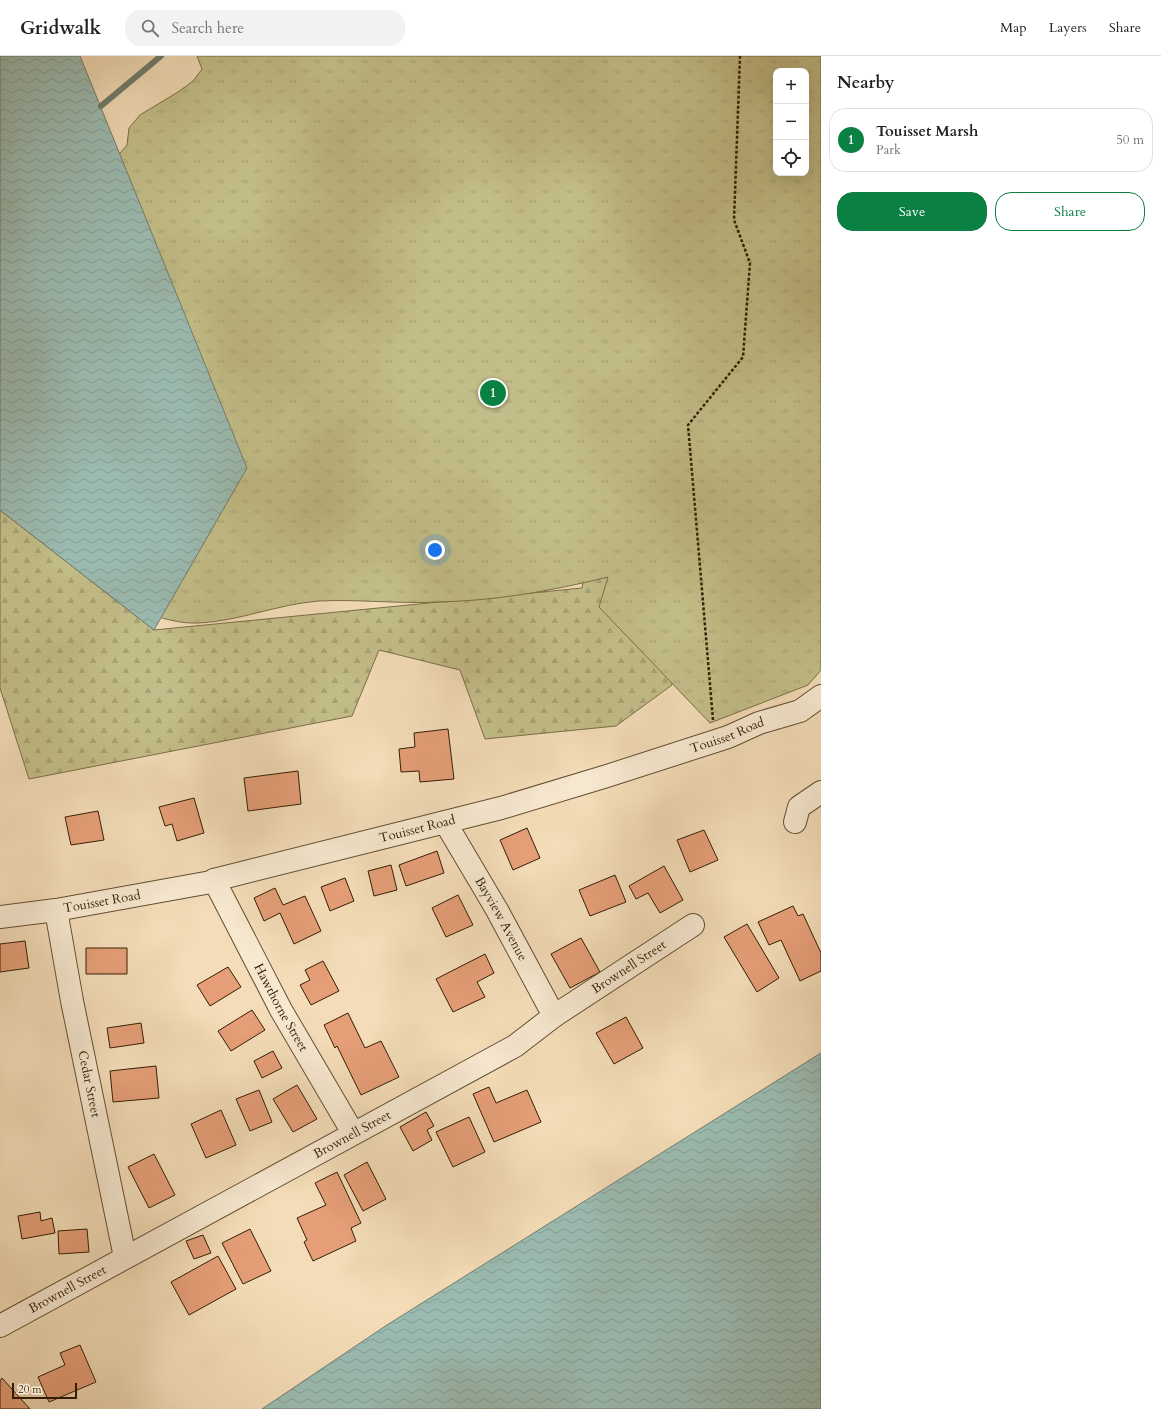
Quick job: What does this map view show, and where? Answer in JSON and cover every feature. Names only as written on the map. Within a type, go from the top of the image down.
[{"type":"street","name":"Touisset Road","points":[[0,917],[56,910],[211,882],[501,808],[728,737],[759,723],[800,711],[821,696]]},
{"type":"street","points":[[795,822],[799,807],[821,792]]},
{"type":"street","name":"Bayview Avenue","points":[[445,822],[497,910],[554,1016]]},
{"type":"street","name":"Hawthorne Street","points":[[214,880],[281,1010],[353,1133]]},
{"type":"street","name":"Cedar Street","points":[[56,910],[72,1001],[125,1257]]},
{"type":"street","name":"Brownell Street","points":[[0,1326],[515,1046],[554,1016],[693,925]]},
{"type":"path","points":[[714,741],[688,425],[743,357],[750,264],[734,220],[740,56]]},
{"type":"green space","points":[[197,56],[821,56],[821,670],[808,685],[710,723],[599,607],[608,577],[544,591],[480,600],[422,602],[319,601],[289,605],[214,622],[178,622],[143,612],[0,272],[0,212],[115,159],[127,145],[129,128],[140,115],[193,81],[202,69]]},
{"type":"green space","points":[[632,224],[673,427],[672,685],[616,726],[485,739],[460,670],[379,650],[352,716],[29,779],[0,688],[0,510],[154,630],[582,588]]},
{"type":"water","points":[[0,56],[80,56],[247,468],[154,630],[0,510]]},
{"type":"water","points":[[821,1053],[821,1409],[262,1409],[387,1325]]},
{"type":"building","points":[[448,729],[454,779],[420,782],[419,771],[401,772],[399,749],[415,747],[414,733]]},
{"type":"building","points":[[298,771],[301,804],[248,811],[244,778]]},
{"type":"building","points":[[194,798],[204,833],[177,841],[172,824],[165,826],[159,807]]},
{"type":"building","points":[[98,811],[104,840],[71,845],[65,817]]},
{"type":"building","points":[[527,828],[540,858],[513,870],[500,840]]},
{"type":"building","points":[[704,830],[718,860],[690,872],[677,840]]},
{"type":"building","points":[[437,851],[444,873],[406,886],[399,865]]},
{"type":"building","points":[[391,865],[397,890],[374,896],[368,871]]},
{"type":"building","points":[[664,866],[683,900],[660,913],[648,893],[636,899],[629,886]]},
{"type":"building","points":[[615,875],[626,902],[590,916],[579,890]]},
{"type":"building","points":[[345,878],[354,901],[330,911],[321,887]]},
{"type":"building","points":[[275,888],[283,905],[305,896],[321,931],[294,944],[280,913],[264,921],[254,898]]},
{"type":"building","points":[[458,895],[473,925],[446,937],[432,908]]},
{"type":"building","points":[[793,906],[798,916],[803,914],[821,953],[821,971],[800,981],[781,940],[769,945],[758,922]]},
{"type":"building","points":[[747,924],[779,978],[757,992],[724,937]]},
{"type":"building","points":[[581,938],[600,972],[570,988],[551,954]]},
{"type":"building","points":[[25,941],[29,968],[0,972],[0,944]]},
{"type":"building","points":[[86,948],[127,948],[127,974],[86,974]]},
{"type":"building","points":[[485,954],[494,973],[477,982],[485,997],[453,1012],[436,979]]},
{"type":"building","points":[[323,961],[339,991],[311,1005],[300,985],[310,980],[305,970]]},
{"type":"building","points":[[228,967],[241,987],[210,1006],[197,985]]},
{"type":"building","points":[[252,1010],[265,1030],[231,1051],[218,1031]]},
{"type":"building","points":[[348,1013],[365,1048],[381,1041],[399,1077],[361,1095],[337,1046],[335,1048],[324,1025]]},
{"type":"building","points":[[626,1017],[643,1048],[614,1064],[596,1033]]},
{"type":"building","points":[[141,1023],[144,1043],[110,1048],[107,1028]]},
{"type":"building","points":[[273,1051],[282,1068],[262,1078],[254,1061]]},
{"type":"building","points":[[156,1066],[159,1098],[113,1102],[110,1071]]},
{"type":"building","points":[[297,1085],[317,1119],[293,1132],[273,1099]]},
{"type":"building","points":[[489,1087],[496,1103],[527,1090],[541,1122],[494,1142],[473,1094]]},
{"type":"building","points":[[259,1090],[272,1122],[250,1131],[236,1099]]},
{"type":"building","points":[[221,1110],[236,1145],[206,1158],[191,1124]]},
{"type":"building","points":[[426,1112],[434,1126],[427,1130],[432,1140],[413,1151],[400,1127]]},
{"type":"building","points":[[469,1117],[485,1152],[453,1167],[436,1132]]},
{"type":"building","points":[[154,1154],[175,1195],[149,1208],[128,1167]]},
{"type":"building","points":[[367,1162],[386,1199],[363,1211],[344,1175]]},
{"type":"building","points":[[337,1172],[361,1223],[351,1228],[356,1241],[313,1261],[304,1242],[307,1240],[297,1218],[326,1205],[315,1183]]},
{"type":"building","points":[[40,1212],[41,1221],[52,1218],[55,1233],[22,1239],[18,1216]]},
{"type":"building","points":[[87,1229],[89,1252],[59,1254],[58,1231]]},
{"type":"building","points":[[250,1229],[271,1271],[243,1284],[222,1243]]},
{"type":"building","points":[[203,1235],[211,1253],[194,1259],[186,1241]]},
{"type":"building","points":[[218,1256],[236,1289],[189,1315],[171,1282]]},
{"type":"building","points":[[80,1345],[96,1382],[49,1402],[38,1377],[65,1365],[60,1353]]},
{"type":"building","points":[[2,1378],[30,1409],[0,1409],[0,1381]]},
{"type":"waterway","points":[[101,106],[161,56]]},
{"type":"place","name":"Touisset Marsh","points":[[493,393]]}]
